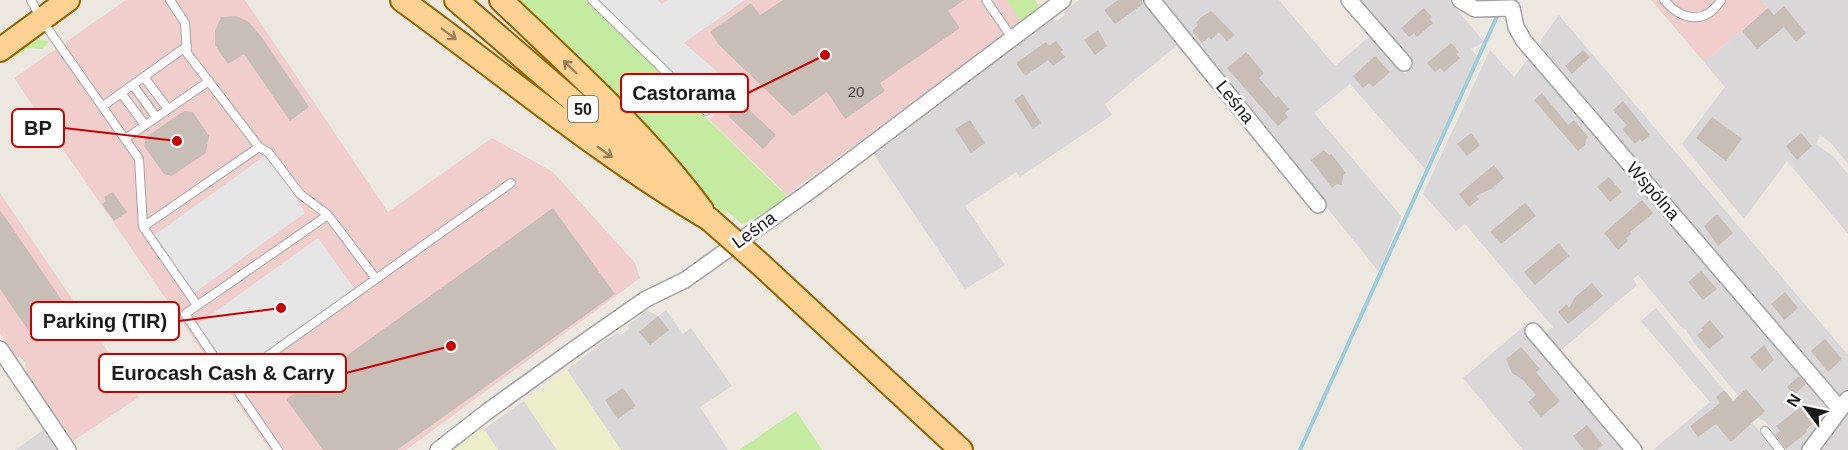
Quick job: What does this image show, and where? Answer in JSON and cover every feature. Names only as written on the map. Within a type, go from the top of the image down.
[{"type":"main road","points":[[0,34],[39,7],[68,0]]},
{"type":"main road","points":[[402,0],[626,167],[709,219]]},
{"type":"main road","name":"50","points":[[456,0],[759,263],[961,450]]},
{"type":"main road","points":[[501,0],[646,141],[709,219]]},
{"type":"main road","points":[[0,50],[39,7]]},
{"type":"street","name":"Leśna","points":[[438,450],[488,411],[646,299],[685,280],[771,219],[1063,0]]},
{"type":"street","name":"Leśna","points":[[1152,0],[1318,204]]},
{"type":"street","points":[[1349,0],[1404,63]]},
{"type":"street","name":"Wspólna","points":[[1460,0],[1475,9],[1509,7],[1524,41],[1844,404],[1810,450]]},
{"type":"street","points":[[1533,331],[1634,450]]},
{"type":"street","points":[[0,349],[68,450]]},
{"type":"lane","points":[[170,0],[185,23],[187,53],[259,147],[269,153],[300,194],[328,215],[376,279]]},
{"type":"lane","points":[[592,0],[706,111]]},
{"type":"lane","points":[[986,0],[1012,38]]},
{"type":"lane","points":[[1664,0],[1682,15],[1692,18],[1715,9],[1721,0]]},
{"type":"lane","points":[[39,7],[139,159],[143,227],[197,305]]},
{"type":"lane","points":[[103,106],[187,46]]},
{"type":"lane","points":[[144,77],[168,109]]},
{"type":"lane","points":[[125,139],[209,81]]},
{"type":"lane","points":[[133,85],[156,117]]},
{"type":"lane","points":[[122,93],[145,125]]},
{"type":"lane","points":[[143,227],[259,147]]},
{"type":"lane","points":[[231,382],[511,183]]},
{"type":"lane","points":[[278,450],[185,314],[328,215]]},
{"type":"lane","points":[[1765,431],[1780,450]]},
{"type":"shaded area","points":[[126,0],[245,0],[388,212],[492,138],[553,172],[635,263],[640,278],[406,450],[270,450],[14,78]]},
{"type":"shaded area","points":[[585,0],[1035,0],[1040,8],[787,195]]},
{"type":"shaded area","points":[[593,0],[658,0],[662,4],[668,0],[745,0],[684,43],[737,89],[709,120],[589,4]]},
{"type":"shaded area","points":[[1079,0],[1145,0],[1180,43],[1105,104],[1112,115],[1020,177],[1016,172],[965,206],[1005,265],[965,289],[874,155],[1052,19],[1057,21],[1065,15],[1064,11]]},
{"type":"shaded area","points":[[1159,0],[1279,0],[1335,66],[1370,36],[1405,73],[1413,65],[1357,0],[1449,0],[1484,42],[1471,49],[1477,56],[1425,169],[1350,84],[1314,113],[1401,216],[1379,272]]},
{"type":"shaded area","points":[[1651,0],[1762,0],[1768,8],[1704,62]]},
{"type":"shaded area","points":[[1762,0],[1848,0],[1848,164],[1831,143],[1820,135],[1816,144],[1833,156],[1848,174],[1848,234],[1787,161],[1744,219],[1682,144],[1725,87],[1704,62],[1768,8]]},
{"type":"shaded area","points":[[1559,15],[1848,355],[1848,390],[1839,402],[1539,51],[1541,40]]},
{"type":"shaded area","points":[[1490,50],[1514,77],[1531,55],[1610,146],[1610,153],[1620,159],[1661,206],[1658,213],[1672,219],[1786,354],[1786,359],[1797,368],[1834,411],[1805,450],[1786,450],[1772,433],[1772,429],[1757,418],[1638,275],[1633,279],[1637,285],[1559,352],[1544,334],[1553,327],[1465,224],[1456,231],[1423,194]]},
{"type":"shaded area","points":[[269,153],[305,213],[190,296],[149,239]]},
{"type":"shaded area","points":[[0,193],[139,397],[73,441],[27,374],[25,362],[20,357],[16,357],[0,333]]},
{"type":"shaded area","points":[[318,238],[359,295],[232,386],[191,329]]},
{"type":"shaded area","points":[[1656,308],[1775,450],[1653,450],[1710,402],[1641,321]]},
{"type":"shaded area","points":[[647,310],[658,316],[666,310],[683,334],[691,328],[732,386],[700,407],[728,450],[621,450],[567,370],[606,340],[617,333],[621,335],[629,329],[628,325]]},
{"type":"shaded area","points":[[1523,327],[1557,367],[1554,370],[1566,385],[1570,383],[1628,450],[1523,450],[1463,378]]},
{"type":"shaded area","points":[[524,401],[557,450],[498,450],[484,429]]},
{"type":"shaded area","points":[[1848,412],[1848,450],[1820,450],[1840,424]]},
{"type":"shaded area","points":[[45,429],[59,450],[15,450]]},
{"type":"green space","points":[[510,0],[585,0],[790,199],[768,214],[765,211],[750,222],[742,224],[727,211],[725,214],[719,210]]},
{"type":"green space","points":[[1007,0],[1035,0],[1040,8],[1021,22]]},
{"type":"green space","points":[[35,37],[49,42],[42,49],[29,48],[15,57],[4,58]]},
{"type":"green space","points":[[567,370],[621,450],[557,450],[524,401]]},
{"type":"green space","points":[[796,411],[822,450],[739,450]]},
{"type":"green space","points":[[482,428],[498,450],[452,450]]},
{"type":"building","points":[[783,0],[964,0],[948,11],[960,28],[880,83],[885,91],[845,119],[827,92],[793,116],[719,45],[710,32],[751,3],[760,15]]},
{"type":"building","points":[[1118,0],[1142,0],[1143,4],[1115,24],[1104,10]]},
{"type":"building","points":[[1784,6],[1806,33],[1796,42],[1784,27],[1757,49],[1742,31],[1768,8],[1774,15]]},
{"type":"building","points":[[1424,8],[1432,17],[1429,19],[1433,23],[1417,37],[1414,33],[1409,37],[1401,28]]},
{"type":"building","points":[[1211,11],[1235,35],[1227,41],[1219,32],[1211,40],[1209,37],[1202,43],[1192,31],[1198,25],[1196,23],[1200,18]]},
{"type":"building","points":[[236,16],[249,22],[263,39],[309,107],[290,121],[244,54],[228,64],[215,45],[215,31],[221,17]]},
{"type":"building","points":[[1098,30],[1107,46],[1095,55],[1084,40]]},
{"type":"building","points":[[1056,41],[1065,57],[1053,66],[1048,60],[1025,76],[1016,63],[1046,42],[1049,46]]},
{"type":"building","points":[[1451,43],[1459,52],[1456,54],[1460,58],[1444,72],[1440,68],[1435,72],[1427,63]]},
{"type":"building","points":[[1583,50],[1590,57],[1572,74],[1565,66]]},
{"type":"building","points":[[1246,52],[1264,73],[1259,78],[1289,109],[1285,113],[1288,117],[1278,126],[1227,68]]},
{"type":"building","points":[[1375,56],[1390,72],[1373,87],[1369,83],[1363,88],[1353,76]]},
{"type":"building","points":[[1542,93],[1568,125],[1574,120],[1588,137],[1585,145],[1578,151],[1534,100]]},
{"type":"building","points":[[1023,94],[1041,123],[1033,129],[1014,100]]},
{"type":"building","points":[[1623,101],[1650,135],[1642,142],[1640,139],[1635,144],[1622,129],[1627,125],[1613,110]]},
{"type":"building","points":[[741,102],[776,135],[763,149],[728,116]]},
{"type":"building","points":[[184,111],[193,112],[209,136],[206,153],[172,176],[164,174],[144,146],[146,137]]},
{"type":"building","points":[[1712,117],[1742,139],[1726,161],[1696,138]]},
{"type":"building","points":[[970,120],[985,143],[971,153],[955,129]]},
{"type":"building","points":[[1471,133],[1480,145],[1467,156],[1457,144]]},
{"type":"building","points":[[1801,133],[1812,146],[1797,160],[1786,146]]},
{"type":"building","points":[[1324,150],[1329,155],[1331,154],[1346,173],[1343,175],[1342,185],[1337,184],[1332,188],[1311,160]]},
{"type":"building","points":[[1494,165],[1504,178],[1491,189],[1476,196],[1479,199],[1469,207],[1459,194]]},
{"type":"building","points":[[1609,177],[1622,192],[1610,202],[1597,187]]},
{"type":"building","points":[[113,192],[127,212],[114,221],[102,204],[106,201],[104,197]]},
{"type":"building","points":[[1642,200],[1653,213],[1630,232],[1631,234],[1626,238],[1628,241],[1618,250],[1604,233]]},
{"type":"building","points":[[1525,203],[1536,216],[1501,244],[1490,232]]},
{"type":"building","points":[[553,208],[615,294],[397,450],[323,450],[286,399]]},
{"type":"building","points":[[0,210],[74,318],[37,343],[0,289]]},
{"type":"building","points":[[1717,214],[1733,233],[1718,246],[1704,226]]},
{"type":"building","points":[[1559,243],[1569,256],[1535,285],[1524,272]]},
{"type":"building","points":[[1701,271],[1717,289],[1703,300],[1688,282]]},
{"type":"building","points":[[1592,283],[1603,296],[1568,324],[1558,312],[1567,304],[1569,308],[1575,297]]},
{"type":"building","points":[[1785,292],[1798,308],[1784,320],[1771,304]]},
{"type":"building","points":[[658,316],[669,330],[650,345],[639,332]]},
{"type":"building","points":[[1710,320],[1724,337],[1709,349],[1697,335]]},
{"type":"building","points":[[1825,339],[1842,359],[1828,372],[1811,351]]},
{"type":"building","points":[[1764,345],[1774,360],[1762,371],[1750,357]]},
{"type":"building","points":[[1521,347],[1540,369],[1536,372],[1560,401],[1541,417],[1528,402],[1536,395],[1523,380],[1512,373],[1506,359]]},
{"type":"building","points":[[1799,376],[1806,384],[1794,395],[1787,387]]},
{"type":"building","points":[[623,388],[636,406],[618,419],[605,400]]},
{"type":"building","points":[[1746,389],[1765,411],[1731,442],[1716,424],[1698,437],[1690,426],[1720,403],[1716,397],[1724,390],[1733,401]]},
{"type":"building","points":[[1804,404],[1818,419],[1806,430],[1807,432],[1786,449],[1775,434],[1780,431],[1776,426]]},
{"type":"building","points":[[1587,425],[1603,445],[1597,450],[1584,450],[1573,436]]},
{"type":"waterway","points":[[1300,450],[1499,12]]},
{"type":"place","name":"Castorama","points":[[825,55]]},
{"type":"place","name":"BP","points":[[177,141]]},
{"type":"place","name":"Parking (TIR)","points":[[281,308]]},
{"type":"place","name":"Eurocash Cash & Carry","points":[[451,346]]}]
